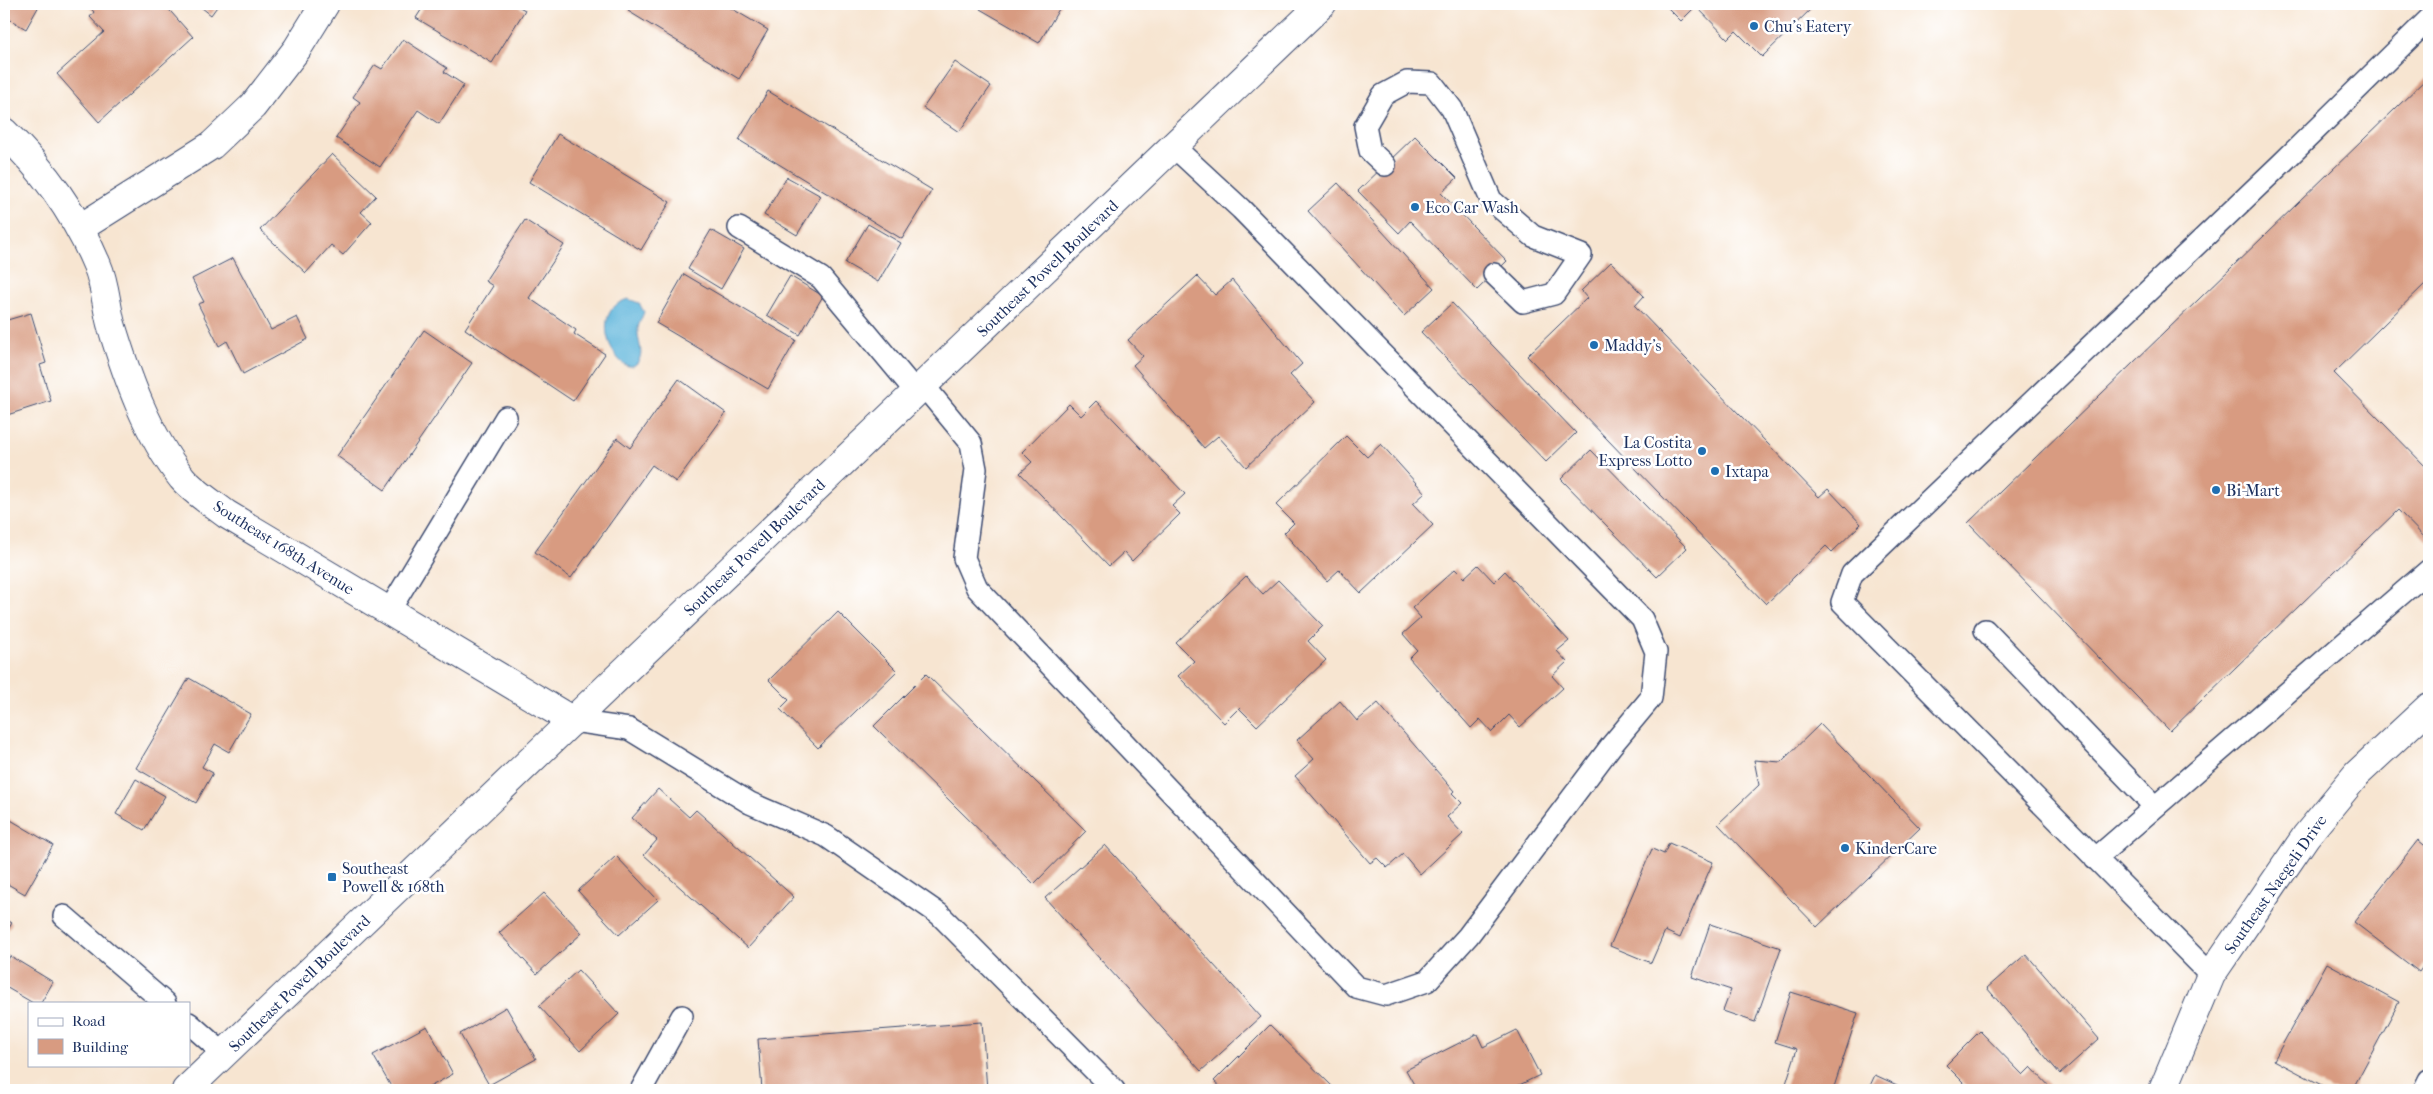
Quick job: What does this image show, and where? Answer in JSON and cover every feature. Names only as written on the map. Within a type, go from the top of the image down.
[{"type":"street","points":[[80,228],[212,145],[253,106],[298,49],[325,4]]},
{"type":"street","name":"Southeast Powell Boulevard","points":[[186,1090],[1322,4]]},
{"type":"street","name":"Southeast 168th Avenue","points":[[4,132],[26,153],[80,228],[98,267],[111,321],[129,381],[156,435],[183,478],[226,514],[573,721]]},
{"type":"street","name":"Southeast Naegeli Drive","points":[[2163,1090],[2211,975],[2306,836],[2357,774],[2429,707]]},
{"type":"lane","points":[[2211,975],[1842,602],[1852,574],[2282,164],[2429,19]]},
{"type":"lane","points":[[1385,165],[1370,151],[1365,126],[1383,95],[1407,82],[1432,83],[1452,109],[1491,200],[1533,236],[1581,255],[1554,294],[1523,302],[1494,274]]},
{"type":"lane","points":[[739,228],[821,278],[971,443],[976,469],[964,558],[977,588],[1356,987],[1386,995],[1427,981],[1468,936],[1611,746],[1651,698],[1656,652],[1642,619],[1241,209],[1173,146]]},
{"type":"lane","points":[[389,611],[506,417]]},
{"type":"lane","points":[[2095,859],[2429,570]]},
{"type":"lane","points":[[1985,630],[2155,807]]},
{"type":"lane","points":[[573,721],[629,729],[750,803],[826,836],[940,914],[1114,1090]]},
{"type":"lane","points":[[64,916],[164,1002]]},
{"type":"lane","points":[[641,1090],[682,1016]]},
{"type":"lane","points":[[190,1024],[224,1054]]},
{"type":"lane","points":[[2424,1090],[2429,1080]]},
{"type":"water","points":[[628,299],[639,303],[644,312],[638,328],[641,349],[640,357],[633,366],[625,364],[617,357],[610,345],[607,332],[608,318],[614,307]]},
{"type":"building","points":[[4,4],[40,4],[26,29],[9,19],[6,25],[4,24]]},
{"type":"building","points":[[87,4],[164,4],[193,37],[99,122],[57,74],[104,32],[90,17],[94,12]]},
{"type":"building","points":[[197,4],[219,4],[211,15]]},
{"type":"building","points":[[425,4],[514,4],[525,10],[492,63],[416,18]]},
{"type":"building","points":[[632,4],[724,4],[768,30],[739,79],[628,11]]},
{"type":"building","points":[[983,4],[1062,4],[1039,43],[980,9]]},
{"type":"building","name":"Chu's Eatery","points":[[1671,4],[1816,4],[1762,57],[1736,31],[1728,39],[1696,6],[1681,21],[1667,7]]},
{"type":"building","points":[[403,39],[447,68],[444,72],[464,85],[439,124],[418,110],[380,167],[336,138],[360,102],[353,97],[375,65],[382,69]]},
{"type":"building","points":[[955,62],[991,86],[959,132],[923,108]]},
{"type":"building","name":"Bi-Mart","points":[[2429,76],[2429,280],[2334,373],[2429,470],[2429,542],[2398,510],[2170,731],[1968,523]]},
{"type":"building","points":[[768,91],[932,190],[902,239],[739,140]]},
{"type":"building","points":[[558,134],[670,202],[641,250],[529,182]]},
{"type":"building","name":"Eco Car Wash","points":[[1415,136],[1457,178],[1441,193],[1507,261],[1477,290],[1410,221],[1399,233],[1358,191]]},
{"type":"building","points":[[332,154],[376,196],[361,212],[372,222],[343,255],[331,245],[306,273],[260,230]]},
{"type":"building","points":[[787,177],[821,196],[797,235],[764,215]]},
{"type":"building","points":[[1338,183],[1434,288],[1404,316],[1308,211]]},
{"type":"building","points":[[525,220],[564,245],[529,298],[576,330],[574,334],[605,354],[573,401],[465,329],[493,286],[485,281]]},
{"type":"building","points":[[868,224],[901,243],[878,282],[845,263]]},
{"type":"building","points":[[711,230],[744,249],[721,289],[688,269]]},
{"type":"building","points":[[233,258],[271,330],[297,317],[308,339],[243,374],[227,341],[219,346],[198,304],[204,302],[192,279]]},
{"type":"building","name":"Ixtapa","points":[[1611,262],[1644,296],[1635,306],[1819,497],[1828,489],[1861,524],[1832,552],[1826,546],[1766,604],[1527,356],[1587,298],[1581,291]]},
{"type":"building","points":[[684,274],[796,340],[768,389],[656,323]]},
{"type":"building","points":[[790,276],[823,296],[800,335],[767,315]]},
{"type":"building","points":[[1197,276],[1215,295],[1232,280],[1302,364],[1290,375],[1315,402],[1246,467],[1218,436],[1204,448],[1133,365],[1143,356],[1128,340]]},
{"type":"building","points":[[1452,303],[1576,433],[1546,462],[1421,332]]},
{"type":"building","points":[[31,313],[46,363],[40,365],[51,401],[4,416],[4,321]]},
{"type":"building","points":[[424,330],[472,363],[385,490],[337,456]]},
{"type":"building","points":[[679,379],[726,413],[676,482],[652,465],[571,578],[535,552],[617,438],[630,448]]},
{"type":"building","points":[[1096,401],[1185,494],[1172,506],[1180,514],[1132,561],[1124,552],[1109,566],[1020,473],[1032,462],[1022,452],[1069,404],[1081,416]]},
{"type":"building","points":[[1346,436],[1367,457],[1381,444],[1425,493],[1413,504],[1433,525],[1361,593],[1339,570],[1327,581],[1284,533],[1294,523],[1276,505]]},
{"type":"building","points":[[1591,450],[1687,548],[1657,577],[1561,479]]},
{"type":"building","points":[[1478,565],[1494,582],[1505,571],[1569,641],[1557,651],[1567,662],[1552,676],[1563,688],[1520,727],[1509,715],[1492,732],[1480,719],[1471,728],[1409,658],[1417,650],[1403,634],[1421,618],[1412,608],[1455,569],[1464,578]]},
{"type":"building","points":[[1246,576],[1263,594],[1278,580],[1323,626],[1308,641],[1326,660],[1257,726],[1239,708],[1224,723],[1178,676],[1194,661],[1176,643]]},
{"type":"building","points":[[838,612],[897,671],[818,748],[780,709],[789,700],[769,680]]},
{"type":"building","points":[[926,674],[1086,831],[1034,884],[874,726]]},
{"type":"building","points":[[189,678],[251,714],[229,752],[215,744],[202,767],[213,773],[196,803],[136,768]]},
{"type":"building","points":[[1340,701],[1357,721],[1378,703],[1454,791],[1452,793],[1462,803],[1447,817],[1463,834],[1420,874],[1403,854],[1387,868],[1377,858],[1370,863],[1295,776],[1314,759],[1297,740]]},
{"type":"building","points":[[1820,724],[1920,828],[1817,927],[1718,824],[1759,785],[1754,760],[1781,762]]},
{"type":"building","points":[[136,779],[165,796],[144,830],[116,814]]},
{"type":"building","points":[[658,789],[689,817],[696,810],[794,897],[748,948],[644,855],[657,840],[632,818]]},
{"type":"building","points":[[4,816],[53,845],[25,894],[4,882]]},
{"type":"building","points":[[2418,840],[2429,849],[2429,958],[2419,972],[2354,922]]},
{"type":"building","points":[[1669,843],[1713,862],[1680,938],[1665,931],[1651,963],[1610,946],[1652,849],[1664,854]]},
{"type":"building","points":[[1105,845],[1261,1017],[1201,1071],[1045,898]]},
{"type":"building","points":[[616,856],[658,900],[619,935],[578,891]]},
{"type":"building","points":[[544,893],[582,933],[537,974],[499,933]]},
{"type":"building","points":[[4,918],[12,923],[4,936]]},
{"type":"building","points":[[1710,924],[1781,948],[1755,1022],[1723,1011],[1731,990],[1692,977]]},
{"type":"building","points":[[2026,954],[2099,1039],[2060,1074],[1987,988]]},
{"type":"building","points":[[10,956],[53,982],[42,1002],[31,1002],[4,986],[4,967]]},
{"type":"building","points":[[2327,963],[2399,1002],[2352,1090],[2331,1090],[2274,1060]]},
{"type":"building","points":[[578,970],[619,1014],[580,1051],[539,1006]]},
{"type":"building","points":[[1791,992],[1858,1013],[1833,1090],[1784,1090],[1797,1049],[1775,1042]]},
{"type":"building","points":[[506,1007],[536,1059],[489,1085],[460,1034]]},
{"type":"building","points":[[982,1022],[987,1090],[762,1090],[758,1039]]},
{"type":"building","points":[[1270,1025],[1336,1090],[1224,1090],[1214,1081]]},
{"type":"building","points":[[427,1026],[453,1074],[424,1090],[393,1090],[373,1055]]},
{"type":"building","points":[[1517,1030],[1540,1075],[1509,1090],[1417,1090],[1406,1070],[1477,1034],[1483,1047]]},
{"type":"building","points":[[1980,1031],[2023,1075],[2031,1067],[2053,1090],[1971,1090],[1946,1065]]},
{"type":"building","points":[[1875,1075],[1908,1090],[1868,1090]]},
{"type":"place","name":"Chu's Eatery","points":[[1754,26]]},
{"type":"place","name":"Eco Car Wash","points":[[1415,207]]},
{"type":"place","name":"Maddy's","points":[[1594,345]]},
{"type":"place","name":"La Costita Express Lotto","points":[[1702,451]]},
{"type":"place","name":"Ixtapa","points":[[1715,471]]},
{"type":"place","name":"Bi-Mart","points":[[2216,490]]},
{"type":"place","name":"KinderCare","points":[[1845,848]]},
{"type":"place","name":"Southeast Powell & 168th","points":[[332,877]]}]
